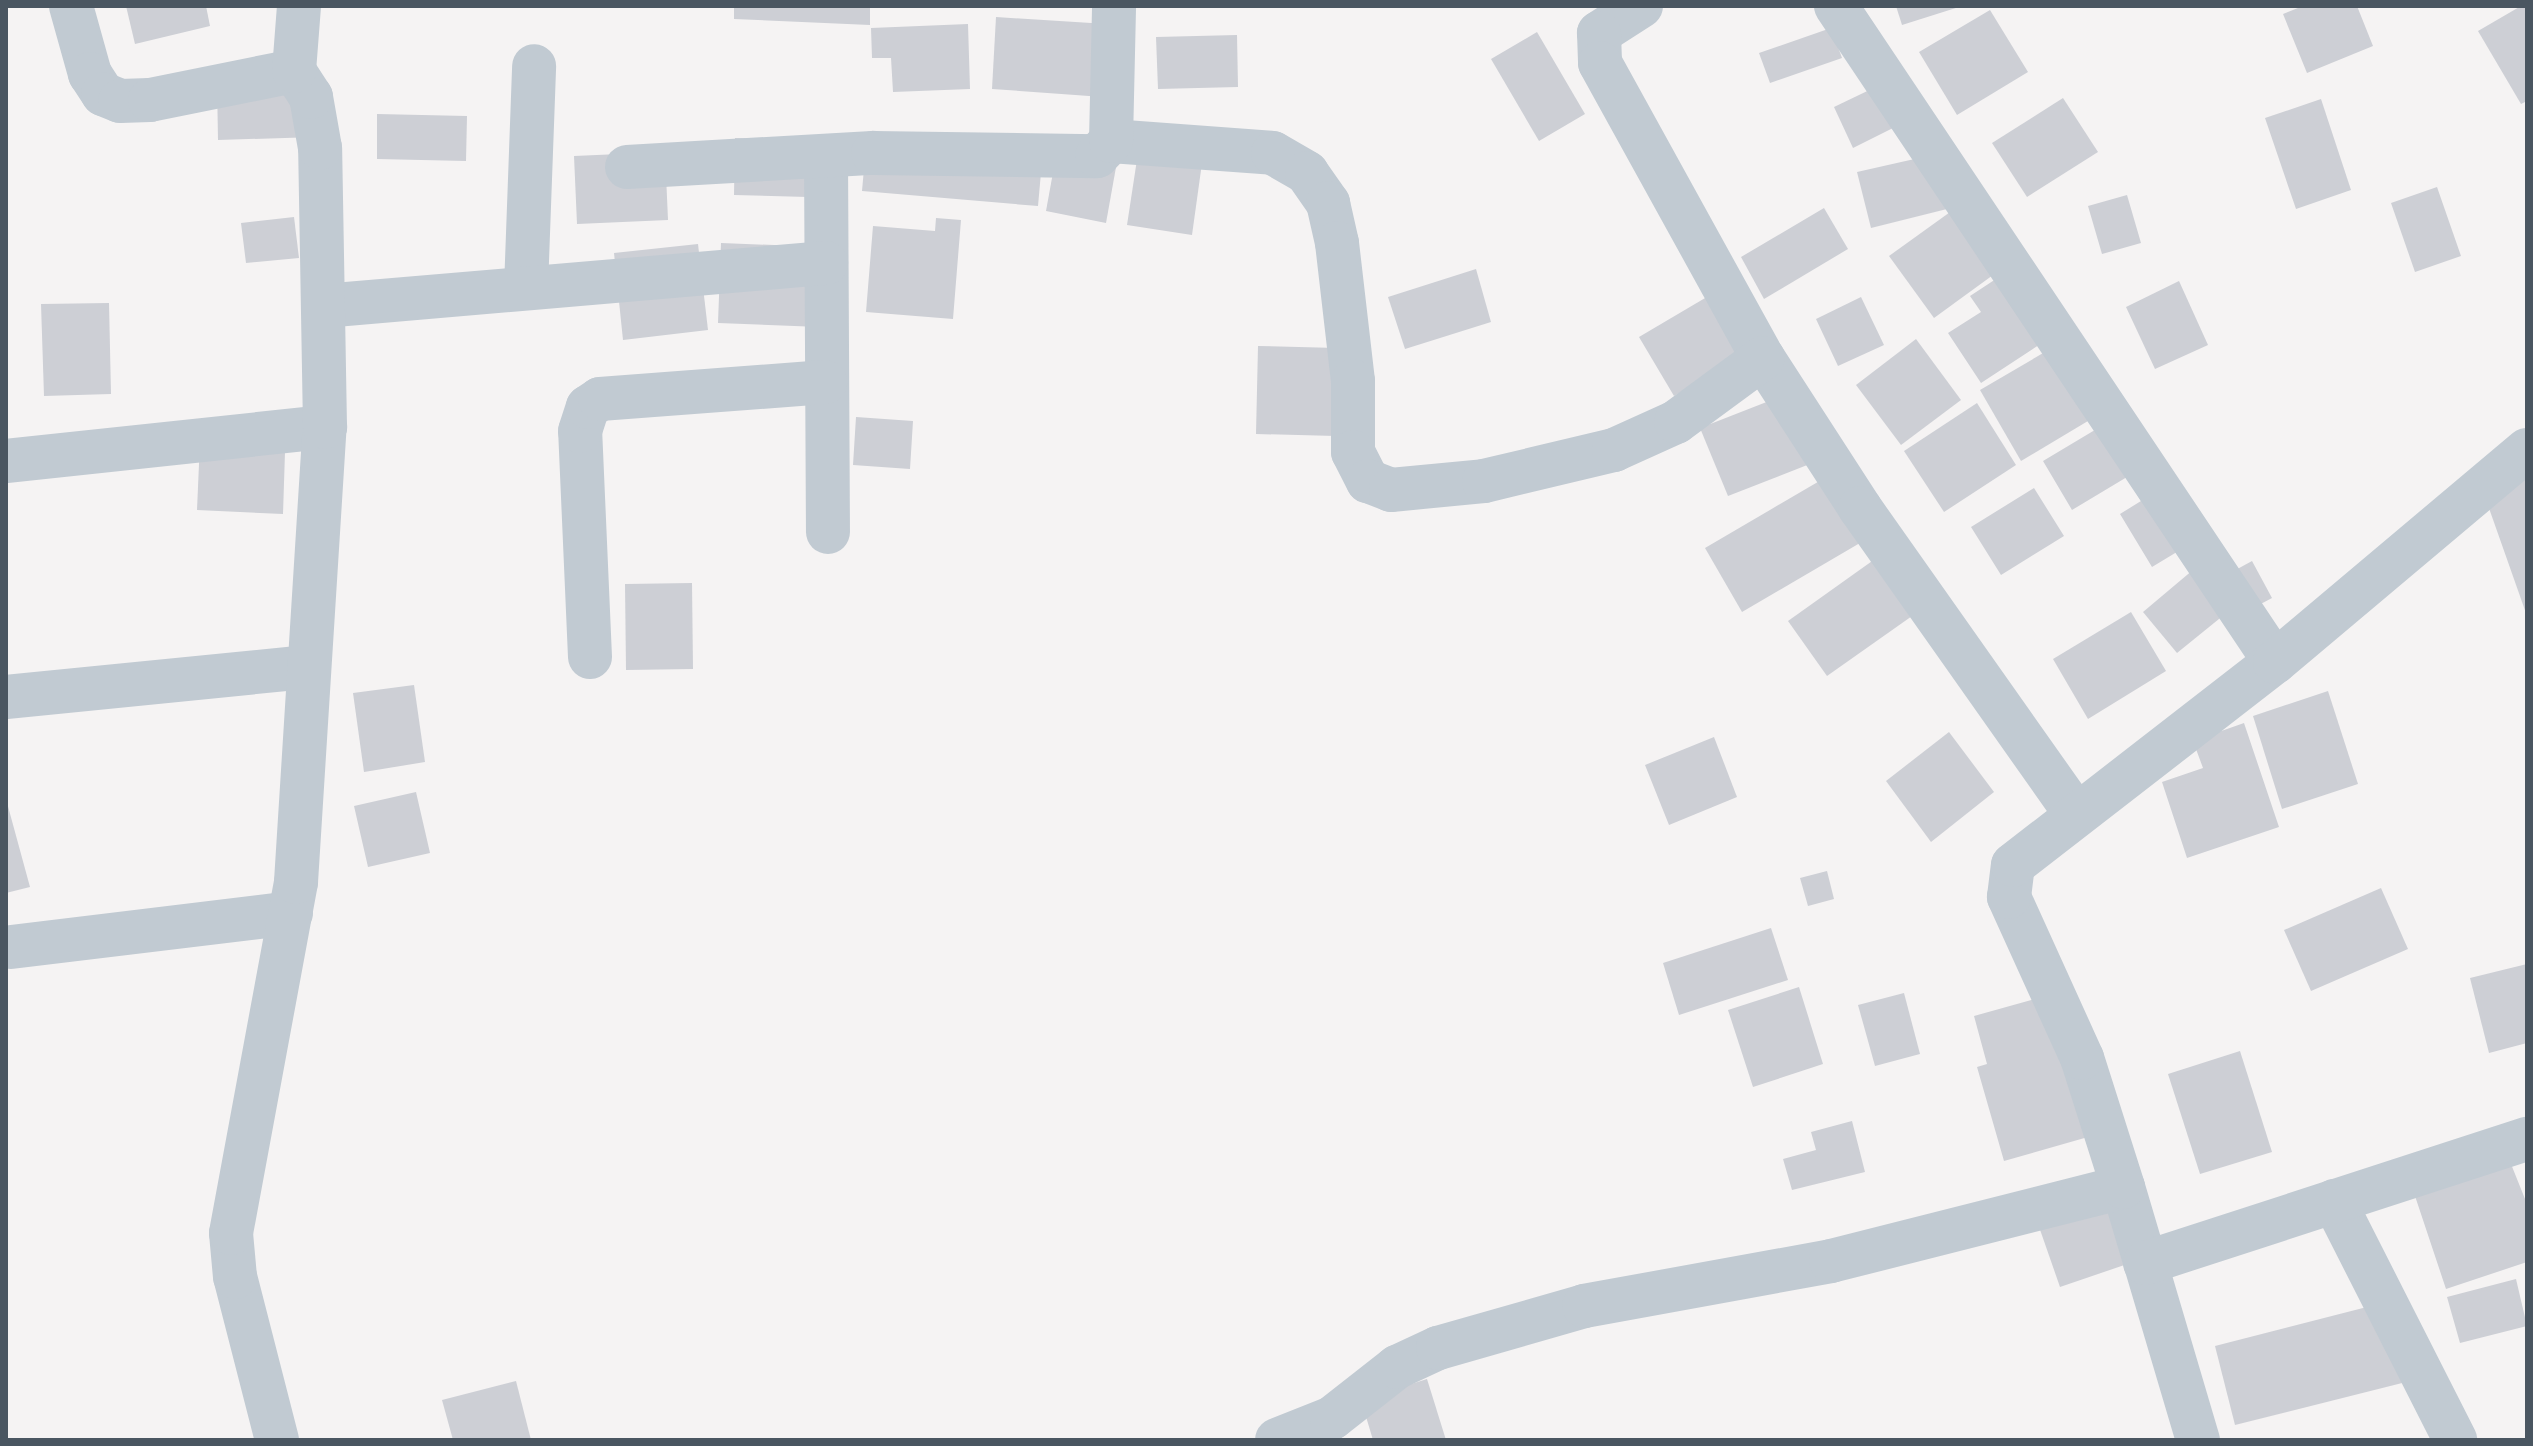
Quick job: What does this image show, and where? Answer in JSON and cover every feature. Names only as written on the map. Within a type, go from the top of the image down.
[{"type":"street","points":[[71,6],[90,74],[103,94],[120,101],[150,100],[294,71]]},
{"type":"street","points":[[277,1440],[235,1277],[231,1233],[291,913],[325,427],[316,117],[294,71],[299,6]]},
{"type":"street","points":[[627,167],[826,156],[1088,157],[1106,152],[1111,141],[1114,6]]},
{"type":"street","points":[[1641,6],[1599,33],[1600,63],[1763,358],[1860,508],[2075,813]]},
{"type":"street","points":[[1836,6],[2275,662]]},
{"type":"street","points":[[526,288],[534,66]]},
{"type":"street","points":[[1111,141],[1273,153],[1307,173],[1328,203],[1337,243],[1353,381],[1353,452],[1368,481],[1391,490],[1484,481],[1614,450],[1676,422],[1763,358]]},
{"type":"street","points":[[826,156],[828,532]]},
{"type":"street","points":[[323,306],[826,263]]},
{"type":"street","points":[[590,657],[580,431],[588,407],[600,399],[825,382]]},
{"type":"street","points":[[6,461],[325,427]]},
{"type":"street","points":[[2198,1440],[2082,1058],[2007,886],[2013,865],[2075,813],[2275,662],[2527,450]]},
{"type":"street","points":[[6,697],[306,667]]},
{"type":"street","points":[[11,947],[291,913]]},
{"type":"street","points":[[2145,1263],[2527,1139]]},
{"type":"street","points":[[1277,1440],[1332,1418],[1397,1367],[1438,1348],[1584,1306],[1831,1261],[2123,1187]]},
{"type":"street","points":[[2334,1201],[2455,1440]]},
{"type":"building","points":[[126,6],[206,6],[210,26],[135,44]]},
{"type":"building","points":[[734,6],[870,6],[870,25],[734,19]]},
{"type":"building","points":[[1896,6],[1959,6],[1959,7],[1902,25]]},
{"type":"building","points":[[2303,6],[2357,6],[2373,46],[2307,73],[2283,14]]},
{"type":"building","points":[[2521,6],[2527,6],[2527,101],[2521,104],[2478,31]]},
{"type":"building","points":[[1990,10],[2028,72],[1957,115],[1919,52]]},
{"type":"building","points":[[996,17],[1107,24],[1103,97],[992,89]]},
{"type":"building","points":[[968,24],[970,89],[893,92],[891,58],[872,58],[871,28]]},
{"type":"building","points":[[1831,28],[1842,58],[1770,83],[1759,53]]},
{"type":"building","points":[[1537,32],[1585,114],[1539,141],[1491,59]]},
{"type":"building","points":[[1237,35],[1238,87],[1158,89],[1156,37]]},
{"type":"building","points":[[313,79],[316,137],[218,140],[217,83]]},
{"type":"building","points":[[1884,83],[1903,123],[1853,148],[1834,107]]},
{"type":"building","points":[[2063,98],[2098,152],[2027,197],[1992,143]]},
{"type":"building","points":[[2321,99],[2351,190],[2296,209],[2265,118]]},
{"type":"building","points":[[377,114],[467,116],[466,161],[377,159]]},
{"type":"building","points":[[867,135],[1043,150],[1038,206],[862,191]]},
{"type":"building","points":[[735,138],[809,140],[808,197],[734,195]]},
{"type":"building","points":[[1058,145],[1118,156],[1106,223],[1046,211]]},
{"type":"building","points":[[665,152],[668,220],[577,224],[574,156]]},
{"type":"building","points":[[1138,153],[1202,163],[1192,235],[1127,225]]},
{"type":"building","points":[[1941,153],[1955,207],[1871,228],[1857,172]]},
{"type":"building","points":[[2437,187],[2461,256],[2415,272],[2391,203]]},
{"type":"building","points":[[2127,195],[2141,243],[2102,254],[2088,206]]},
{"type":"building","points":[[1971,197],[2015,259],[1934,318],[1889,256]]},
{"type":"building","points":[[1824,208],[1848,249],[1764,299],[1741,257]]},
{"type":"building","points":[[294,217],[299,258],[246,263],[241,223]]},
{"type":"building","points":[[936,218],[961,220],[953,319],[866,312],[873,226],[935,231]]},
{"type":"building","points":[[721,243],[823,247],[820,327],[718,323]]},
{"type":"building","points":[[698,244],[708,330],[623,340],[614,253]]},
{"type":"building","points":[[1476,269],[1491,322],[1405,349],[1388,297]]},
{"type":"building","points":[[2002,275],[2045,341],[1981,383],[1948,333],[1981,312],[1970,296]]},
{"type":"building","points":[[2179,281],[2208,345],[2155,369],[2126,307]]},
{"type":"building","points":[[1717,291],[1752,349],[1674,396],[1639,337]]},
{"type":"building","points":[[1861,297],[1884,345],[1838,366],[1816,319]]},
{"type":"building","points":[[109,303],[111,394],[44,396],[41,304]]},
{"type":"building","points":[[1916,339],[1961,400],[1901,445],[1856,385]]},
{"type":"building","points":[[2062,342],[2103,412],[2021,461],[1980,390]]},
{"type":"building","points":[[1258,346],[1337,348],[1336,436],[1256,434]]},
{"type":"building","points":[[1792,392],[1820,460],[1728,496],[1700,428]]},
{"type":"building","points":[[1977,403],[2016,465],[1944,512],[1904,451]]},
{"type":"building","points":[[2130,409],[2205,535],[2152,567],[2120,514],[2141,501],[2127,477],[2072,510],[2043,461]]},
{"type":"building","points":[[856,417],[913,421],[910,469],[853,465]]},
{"type":"building","points":[[201,418],[286,421],[283,514],[197,510]]},
{"type":"building","points":[[1840,469],[1877,533],[1742,612],[1705,548]]},
{"type":"building","points":[[2527,479],[2527,616],[2484,494]]},
{"type":"building","points":[[2034,488],[2064,536],[2001,575],[1971,527]]},
{"type":"building","points":[[1882,554],[1922,609],[1827,676],[1788,621]]},
{"type":"building","points":[[2252,561],[2272,598],[2240,615],[2221,578]]},
{"type":"building","points":[[2200,564],[2235,606],[2177,653],[2143,612]]},
{"type":"building","points":[[692,583],[693,669],[626,670],[625,584]]},
{"type":"building","points":[[2131,612],[2166,671],[2088,719],[2053,659]]},
{"type":"building","points":[[414,685],[425,762],[364,772],[353,693]]},
{"type":"building","points":[[2328,691],[2358,784],[2282,809],[2253,716]]},
{"type":"building","points":[[2244,723],[2279,827],[2187,858],[2162,782],[2203,768],[2193,741]]},
{"type":"building","points":[[1949,732],[1994,792],[1931,842],[1886,781]]},
{"type":"building","points":[[1714,737],[1737,797],[1669,825],[1645,765]]},
{"type":"building","points":[[416,792],[430,853],[368,867],[354,806]]},
{"type":"building","points":[[6,799],[30,887],[6,893]]},
{"type":"building","points":[[1827,871],[1834,899],[1808,906],[1800,878]]},
{"type":"building","points":[[2381,888],[2408,949],[2311,991],[2284,930]]},
{"type":"building","points":[[1771,928],[1788,980],[1679,1015],[1663,963]]},
{"type":"building","points":[[2527,964],[2527,1043],[2489,1053],[2470,978]]},
{"type":"building","points":[[1799,987],[1823,1064],[1753,1087],[1728,1010]]},
{"type":"building","points":[[2070,989],[2095,1135],[2004,1161],[1977,1067],[1987,1064],[1974,1016]]},
{"type":"building","points":[[1904,993],[1920,1054],[1875,1066],[1858,1005]]},
{"type":"building","points":[[2240,1051],[2272,1152],[2200,1174],[2168,1074]]},
{"type":"building","points":[[1852,1121],[1865,1172],[1792,1190],[1783,1159],[1816,1150],[1811,1132]]},
{"type":"building","points":[[2511,1164],[2527,1204],[2527,1262],[2446,1289],[2415,1196]]},
{"type":"building","points":[[2120,1193],[2142,1259],[2060,1287],[2037,1221]]},
{"type":"building","points":[[2516,1279],[2527,1326],[2460,1343],[2447,1297]]},
{"type":"building","points":[[2402,1298],[2422,1378],[2235,1425],[2215,1346]]},
{"type":"building","points":[[1427,1379],[1446,1440],[1373,1440],[1361,1400]]},
{"type":"building","points":[[516,1381],[531,1440],[453,1440],[442,1400]]}]
